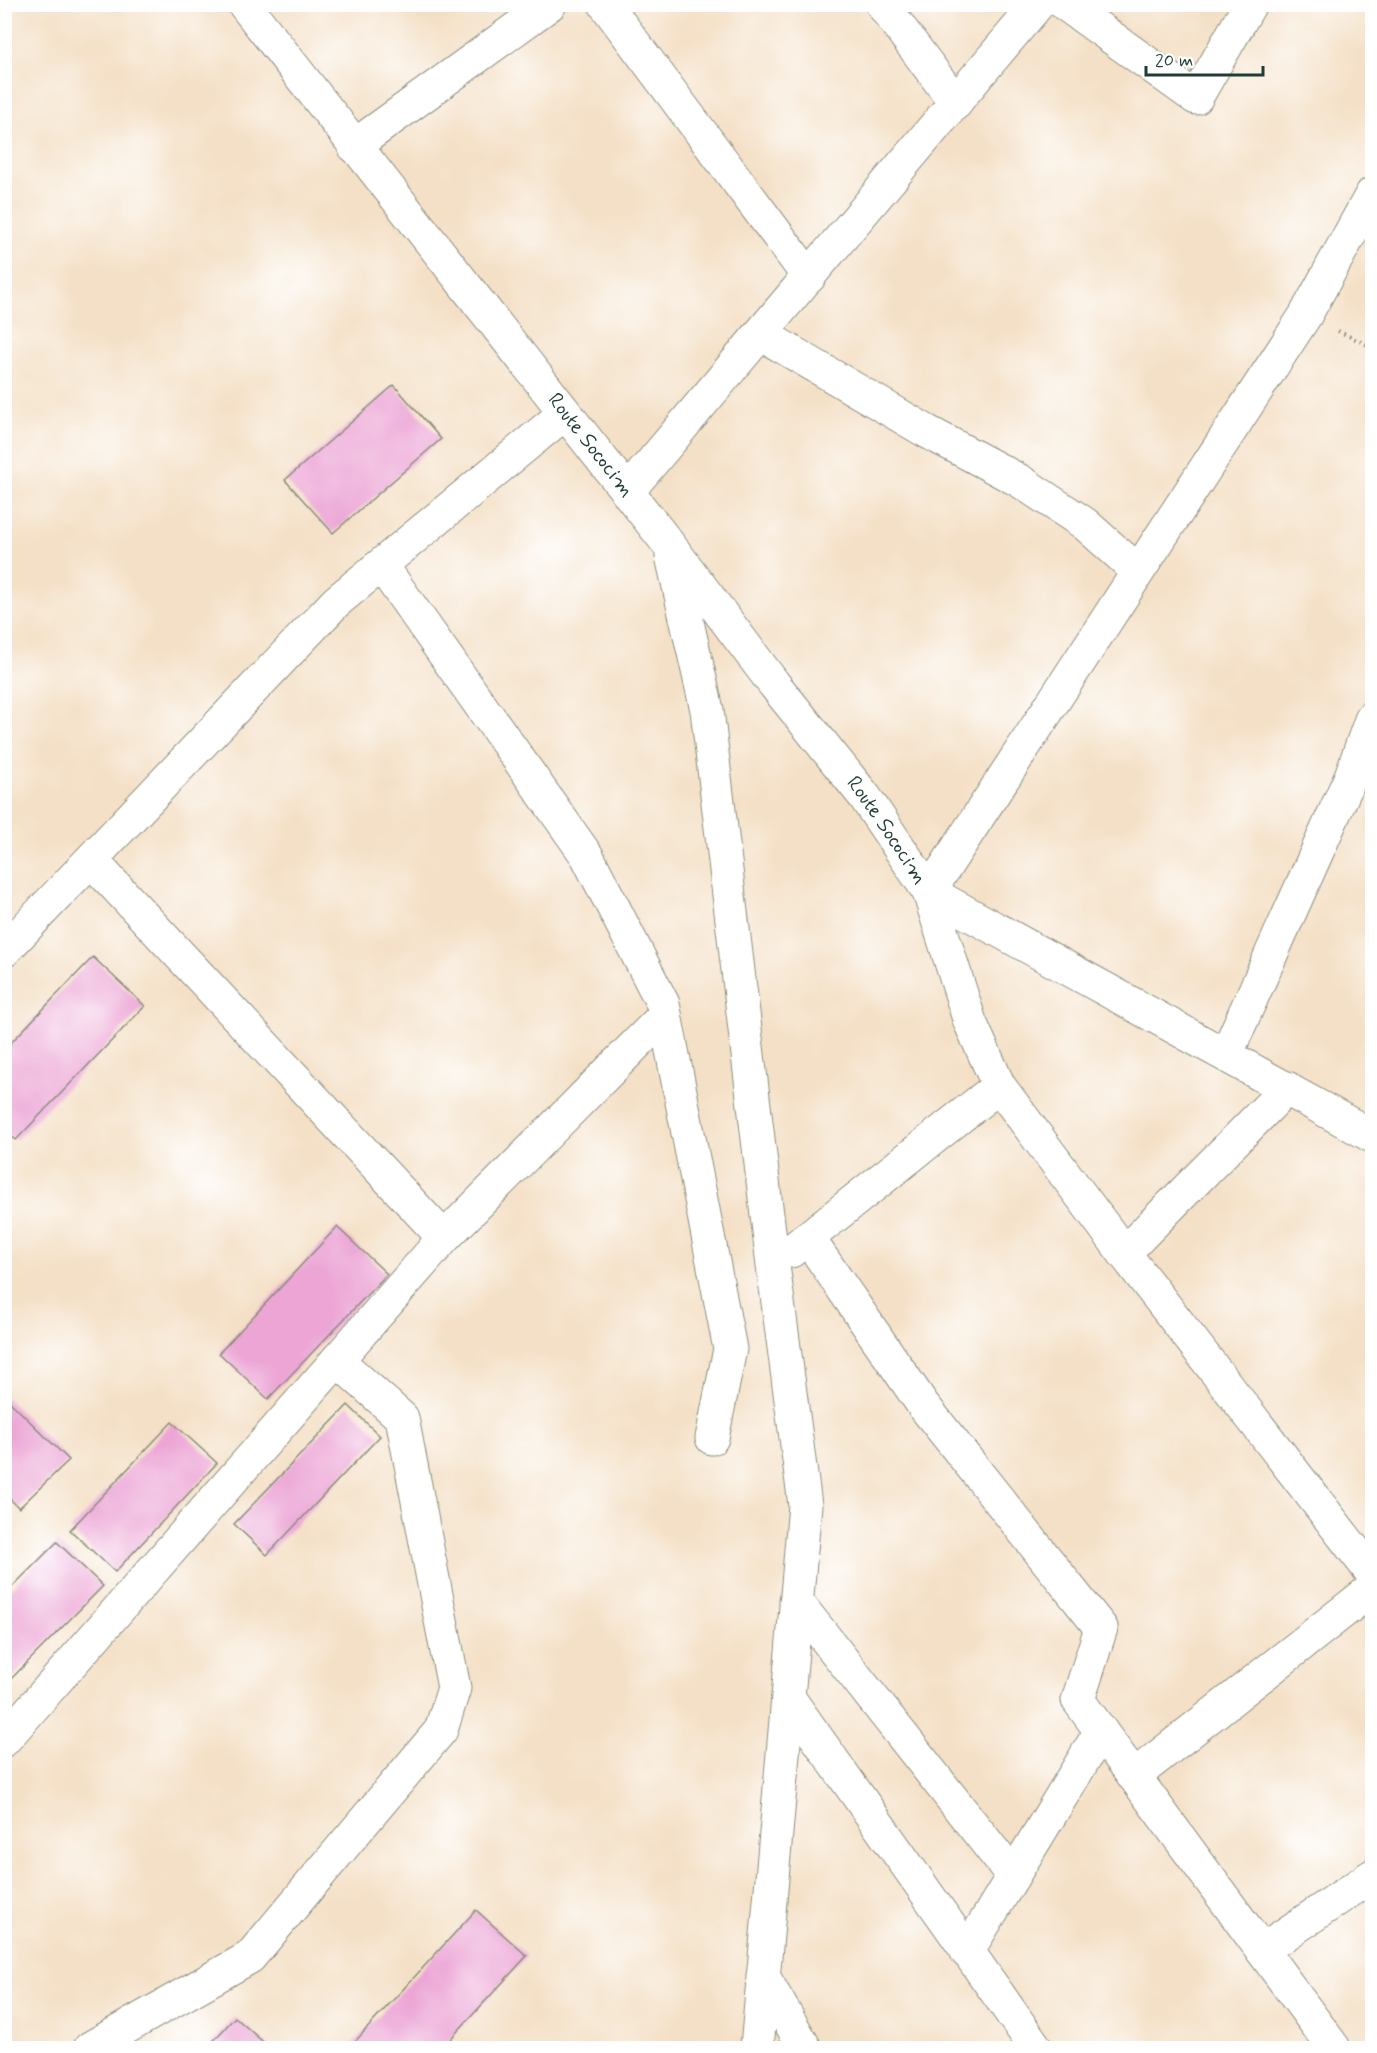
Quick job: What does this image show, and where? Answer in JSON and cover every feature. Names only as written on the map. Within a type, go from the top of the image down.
[{"type":"street","name":"Route Sococim","points":[[244,4],[670,546],[774,684],[865,797],[929,892]]},
{"type":"street","points":[[354,146],[550,4]]},
{"type":"street","points":[[605,4],[810,277]]},
{"type":"street","points":[[882,4],[956,103]]},
{"type":"street","points":[[627,492],[1038,4]]},
{"type":"street","points":[[1065,4],[1196,98],[1250,5]]},
{"type":"street","points":[[929,892],[1305,316],[1372,194]]},
{"type":"street","points":[[761,334],[926,431],[1020,481],[1085,524],[1138,571]]},
{"type":"street","points":[[4,951],[336,602],[565,413]]},
{"type":"street","points":[[670,546],[707,710],[773,1265],[805,1505],[757,2049]]},
{"type":"street","points":[[382,566],[587,856],[663,1004],[730,1350],[712,1438]]},
{"type":"street","points":[[1226,1055],[1362,782],[1372,717]]},
{"type":"street","points":[[91,860],[444,1238]]},
{"type":"street","points":[[929,892],[1372,1136]]},
{"type":"street","points":[[929,892],[970,1022],[999,1086],[1124,1253],[1372,1573]]},
{"type":"street","points":[[4,1740],[444,1238],[665,1015]]},
{"type":"street","points":[[773,1265],[999,1086]]},
{"type":"street","points":[[1124,1253],[1287,1088]]},
{"type":"street","points":[[808,1238],[923,1405],[1101,1628],[1078,1700],[1334,2049]]},
{"type":"street","points":[[90,2049],[250,1957],[441,1730],[453,1688],[402,1418],[337,1360]]},
{"type":"street","points":[[1134,1776],[1372,1589]]},
{"type":"street","points":[[796,1601],[1013,1876]]},
{"type":"street","points":[[789,1697],[1036,2049]]},
{"type":"street","points":[[967,1952],[1101,1731]]},
{"type":"street","points":[[1262,1950],[1372,1876]]},
{"type":"street","points":[[764,1976],[805,2049]]},
{"type":"building","points":[[394,385],[441,439],[333,533],[285,480]]},
{"type":"building","points":[[93,957],[145,1006],[16,1140],[4,1130],[4,1050]]},
{"type":"building","points":[[337,1227],[387,1274],[268,1399],[219,1353]]},
{"type":"building","points":[[4,1396],[69,1460],[19,1508],[4,1493]]},
{"type":"building","points":[[348,1405],[380,1436],[267,1555],[234,1524]]},
{"type":"building","points":[[172,1422],[217,1463],[115,1572],[70,1530]]},
{"type":"building","points":[[57,1542],[103,1586],[4,1686],[4,1595]]},
{"type":"building","points":[[476,1910],[527,1956],[442,2048],[349,2048]]},
{"type":"building","points":[[235,2017],[270,2048],[207,2048]]}]
